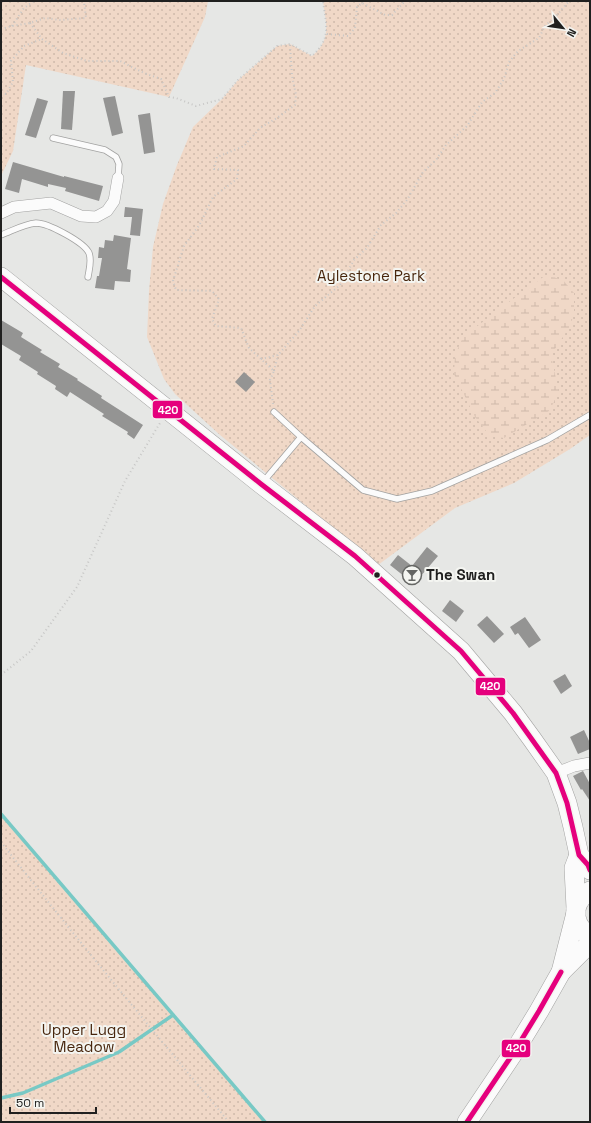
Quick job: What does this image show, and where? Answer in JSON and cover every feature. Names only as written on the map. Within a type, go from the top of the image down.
[{"type":"highway","points":[[1,277],[167,410],[355,556],[461,651],[513,713],[556,773],[567,803],[584,863],[574,868],[577,920],[579,926],[590,936]]},
{"type":"highway","points":[[561,972],[579,901],[583,895],[590,891]]},
{"type":"highway","points":[[467,1122],[514,1052],[561,972],[590,943]]},
{"type":"street","points":[[1,213],[14,207],[51,203],[81,216],[96,217],[107,211],[114,201],[118,178]]},
{"type":"street","points":[[556,773],[574,766],[590,764]]},
{"type":"lane","points":[[53,138],[105,150],[116,158],[120,164],[118,178]]},
{"type":"lane","points":[[1,235],[29,224],[37,223],[59,230],[83,246],[88,253],[90,260],[88,277]]},
{"type":"lane","points":[[274,412],[363,490],[397,499],[432,491],[547,440],[590,415]]},
{"type":"lane","points":[[261,484],[301,437]]},
{"type":"path","points":[[12,26],[24,8],[34,1]]},
{"type":"path","points":[[1,29],[30,23],[45,18],[60,20],[86,18],[84,1]]},
{"type":"path","points":[[30,23],[42,39],[63,53],[87,61],[120,61],[144,73],[161,79],[170,97],[196,106],[222,99],[238,80],[277,46],[290,44],[312,56],[320,49],[327,34],[323,1]]},
{"type":"path","points":[[358,1],[384,15],[392,15],[404,1]]},
{"type":"path","points":[[274,412],[270,380],[278,355],[299,331],[315,306],[340,285],[354,260],[367,248],[381,225],[396,213],[407,200],[423,172],[436,160],[446,145],[468,126],[482,102],[495,93],[504,79],[509,62],[518,51],[540,38],[545,26],[569,1]]},
{"type":"path","points":[[585,1],[590,3]]},
{"type":"path","points":[[327,34],[348,36],[355,28],[357,7],[362,3]]},
{"type":"path","points":[[1,93],[6,94],[13,82],[11,61],[24,46],[42,39]]},
{"type":"path","points":[[274,371],[249,348],[241,328],[216,326],[212,319],[219,299],[212,291],[176,290],[173,281],[184,246],[200,224],[213,197],[237,179],[238,170],[214,169],[217,157],[244,146],[260,128],[278,118],[295,104],[296,95],[292,76],[290,44]]},
{"type":"path","points":[[261,359],[278,355]]},
{"type":"path","points":[[1,675],[31,651],[77,588],[125,481],[167,410]]},
{"type":"path","points":[[1,842],[88,952],[229,1122]]},
{"type":"green space","points":[[1,1],[208,1],[205,17],[169,97],[26,65],[13,151],[1,176]]},
{"type":"green space","name":"Aylestone Park","points":[[323,1],[590,1],[590,435],[514,483],[455,508],[378,565],[220,435],[175,394],[164,379],[147,337],[153,247],[163,204],[193,127],[222,99],[238,80],[277,46],[290,44],[312,56],[323,44],[325,37],[326,24]]},
{"type":"green space","points":[[546,275],[563,280],[574,293],[574,314],[570,326],[551,355],[559,393],[549,411],[504,438],[490,436],[475,417],[454,374],[455,355],[463,337]]},
{"type":"green space","name":"Upper Lugg Meadow","points":[[1,814],[265,1122],[1,1122]]},
{"type":"building","points":[[63,91],[75,91],[72,130],[61,129]]},
{"type":"building","points":[[115,96],[123,133],[112,136],[103,98]]},
{"type":"building","points":[[37,98],[48,101],[36,138],[25,135]]},
{"type":"building","points":[[150,113],[155,152],[144,154],[138,115]]},
{"type":"building","points":[[13,162],[64,177],[103,186],[99,201],[65,191],[66,188],[48,184],[48,187],[22,179],[19,193],[5,189]]},
{"type":"building","points":[[125,207],[143,209],[140,236],[130,235],[132,217],[124,217]]},
{"type":"building","points":[[114,235],[131,238],[127,269],[131,270],[130,282],[115,281],[114,290],[95,288],[102,258],[98,258],[99,247],[104,248],[105,240],[113,241]]},
{"type":"building","points":[[1,320],[23,333],[21,337],[42,350],[40,352],[60,364],[58,367],[102,396],[101,398],[143,425],[134,439],[127,434],[128,432],[102,416],[104,414],[70,392],[67,397],[55,389],[56,386],[19,360],[21,356],[1,344]]},
{"type":"building","points":[[244,372],[255,382],[246,392],[235,382]]},
{"type":"building","name":"The Swan","points":[[427,547],[438,556],[414,584],[390,565],[398,555],[412,566]]},
{"type":"building","points":[[450,600],[464,611],[456,622],[442,611]]},
{"type":"building","points":[[487,616],[504,634],[494,643],[477,625]]},
{"type":"building","points":[[525,617],[541,640],[529,648],[518,633],[515,635],[510,627]]},
{"type":"building","points":[[565,674],[572,686],[561,694],[553,681]]},
{"type":"building","points":[[584,730],[590,743],[590,749],[578,754],[570,737]]},
{"type":"building","points":[[583,771],[590,784],[590,801],[582,789],[581,790],[573,776]]},
{"type":"waterway","points":[[1,814],[265,1122]]},
{"type":"waterway","points":[[1,1098],[23,1093],[119,1052],[173,1015]]},
{"type":"transit line","name":"420","points":[[1,277],[261,484],[355,556],[461,651],[513,713],[556,773],[567,803],[579,855],[588,865],[590,870]]},
{"type":"transit line","name":"420","points":[[467,1122],[514,1052],[561,972]]},
{"type":"place","name":"The Swan","points":[[412,575]]}]
